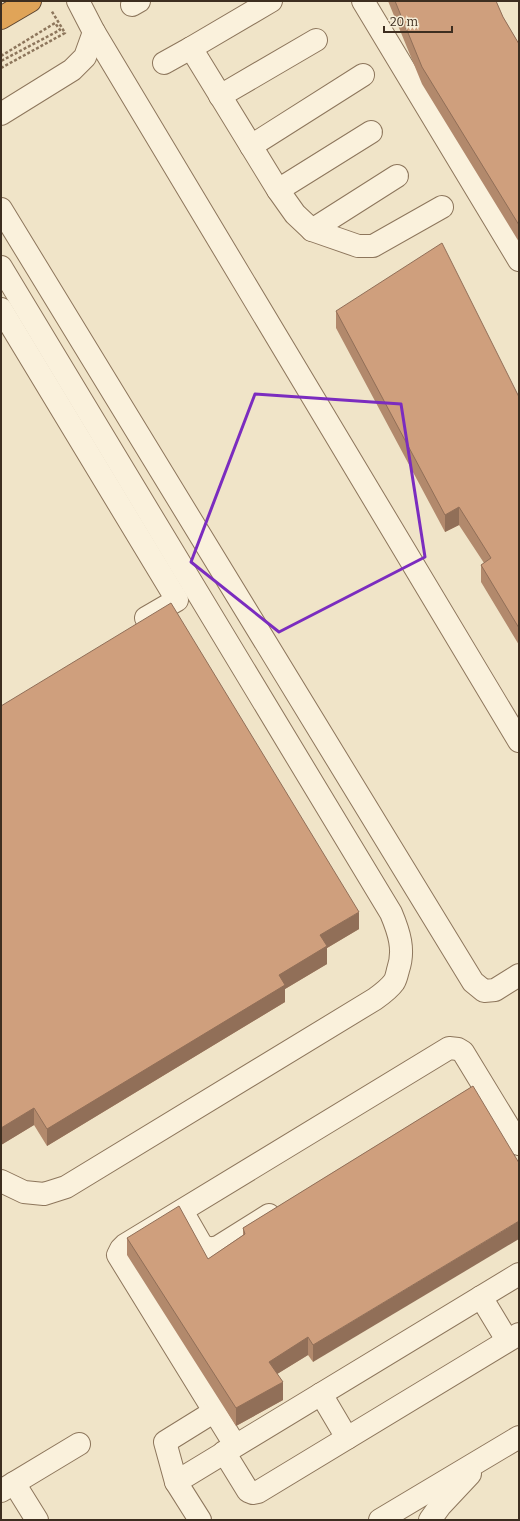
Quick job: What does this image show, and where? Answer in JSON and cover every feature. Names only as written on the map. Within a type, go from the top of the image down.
[{"type":"highway","points":[[1,18],[39,4]]},
{"type":"street","points":[[78,1],[94,32],[519,741]]},
{"type":"street","points":[[164,63],[271,1]]},
{"type":"street","points":[[362,1],[519,260]]},
{"type":"street","points":[[1,114],[72,70],[85,57],[94,32]]},
{"type":"street","points":[[220,96],[316,40]]},
{"type":"street","points":[[191,48],[278,190],[295,214],[312,230],[358,246],[373,246],[442,207]]},
{"type":"street","points":[[251,146],[363,76]]},
{"type":"street","points":[[278,190],[371,132]]},
{"type":"street","points":[[312,230],[397,176]]},
{"type":"street","points":[[1,209],[473,982],[484,991],[495,990],[519,975]]},
{"type":"street","points":[[1,267],[391,913],[399,932],[402,950],[400,965],[395,981],[375,999],[66,1187],[44,1194],[24,1192],[1,1181]]},
{"type":"street","points":[[1,309],[177,600],[132,627]]},
{"type":"street","points":[[482,1297],[513,1337],[258,1492],[253,1493],[248,1491],[215,1411],[118,1255],[125,1244],[182,1211],[449,1048],[458,1049],[463,1052],[476,1089],[519,1144]]},
{"type":"street","points":[[182,1211],[201,1244],[208,1249],[218,1246],[286,1205]]},
{"type":"street","points":[[176,1482],[519,1274]]},
{"type":"street","points":[[321,1394],[347,1438]]},
{"type":"street","points":[[200,1520],[176,1482],[165,1442],[215,1411]]},
{"type":"street","points":[[380,1520],[519,1437]]},
{"type":"street","points":[[37,1520],[7,1487],[78,1444]]},
{"type":"street","points":[[430,1520],[440,1506],[487,1456]]},
{"type":"path","points":[[1,68],[65,33],[39,4]]},
{"type":"path","points":[[1,56],[55,23],[60,30],[1,61]]},
{"type":"highlighted area","points":[[255,394],[401,404],[425,557],[279,632],[191,562]]},
{"type":"building","points":[[395,1],[496,1],[503,17],[519,44],[519,225],[422,67]]},
{"type":"building","points":[[442,243],[519,397],[519,628],[481,565],[491,558],[459,507],[445,515],[336,311]]},
{"type":"building","points":[[171,603],[359,912],[320,935],[327,946],[279,975],[285,985],[47,1129],[34,1108],[1,1128],[1,706]]},
{"type":"building","points":[[473,1086],[519,1163],[519,1221],[313,1345],[308,1337],[269,1362],[283,1382],[236,1408],[127,1238],[179,1206],[208,1259],[245,1234],[243,1228]]}]
